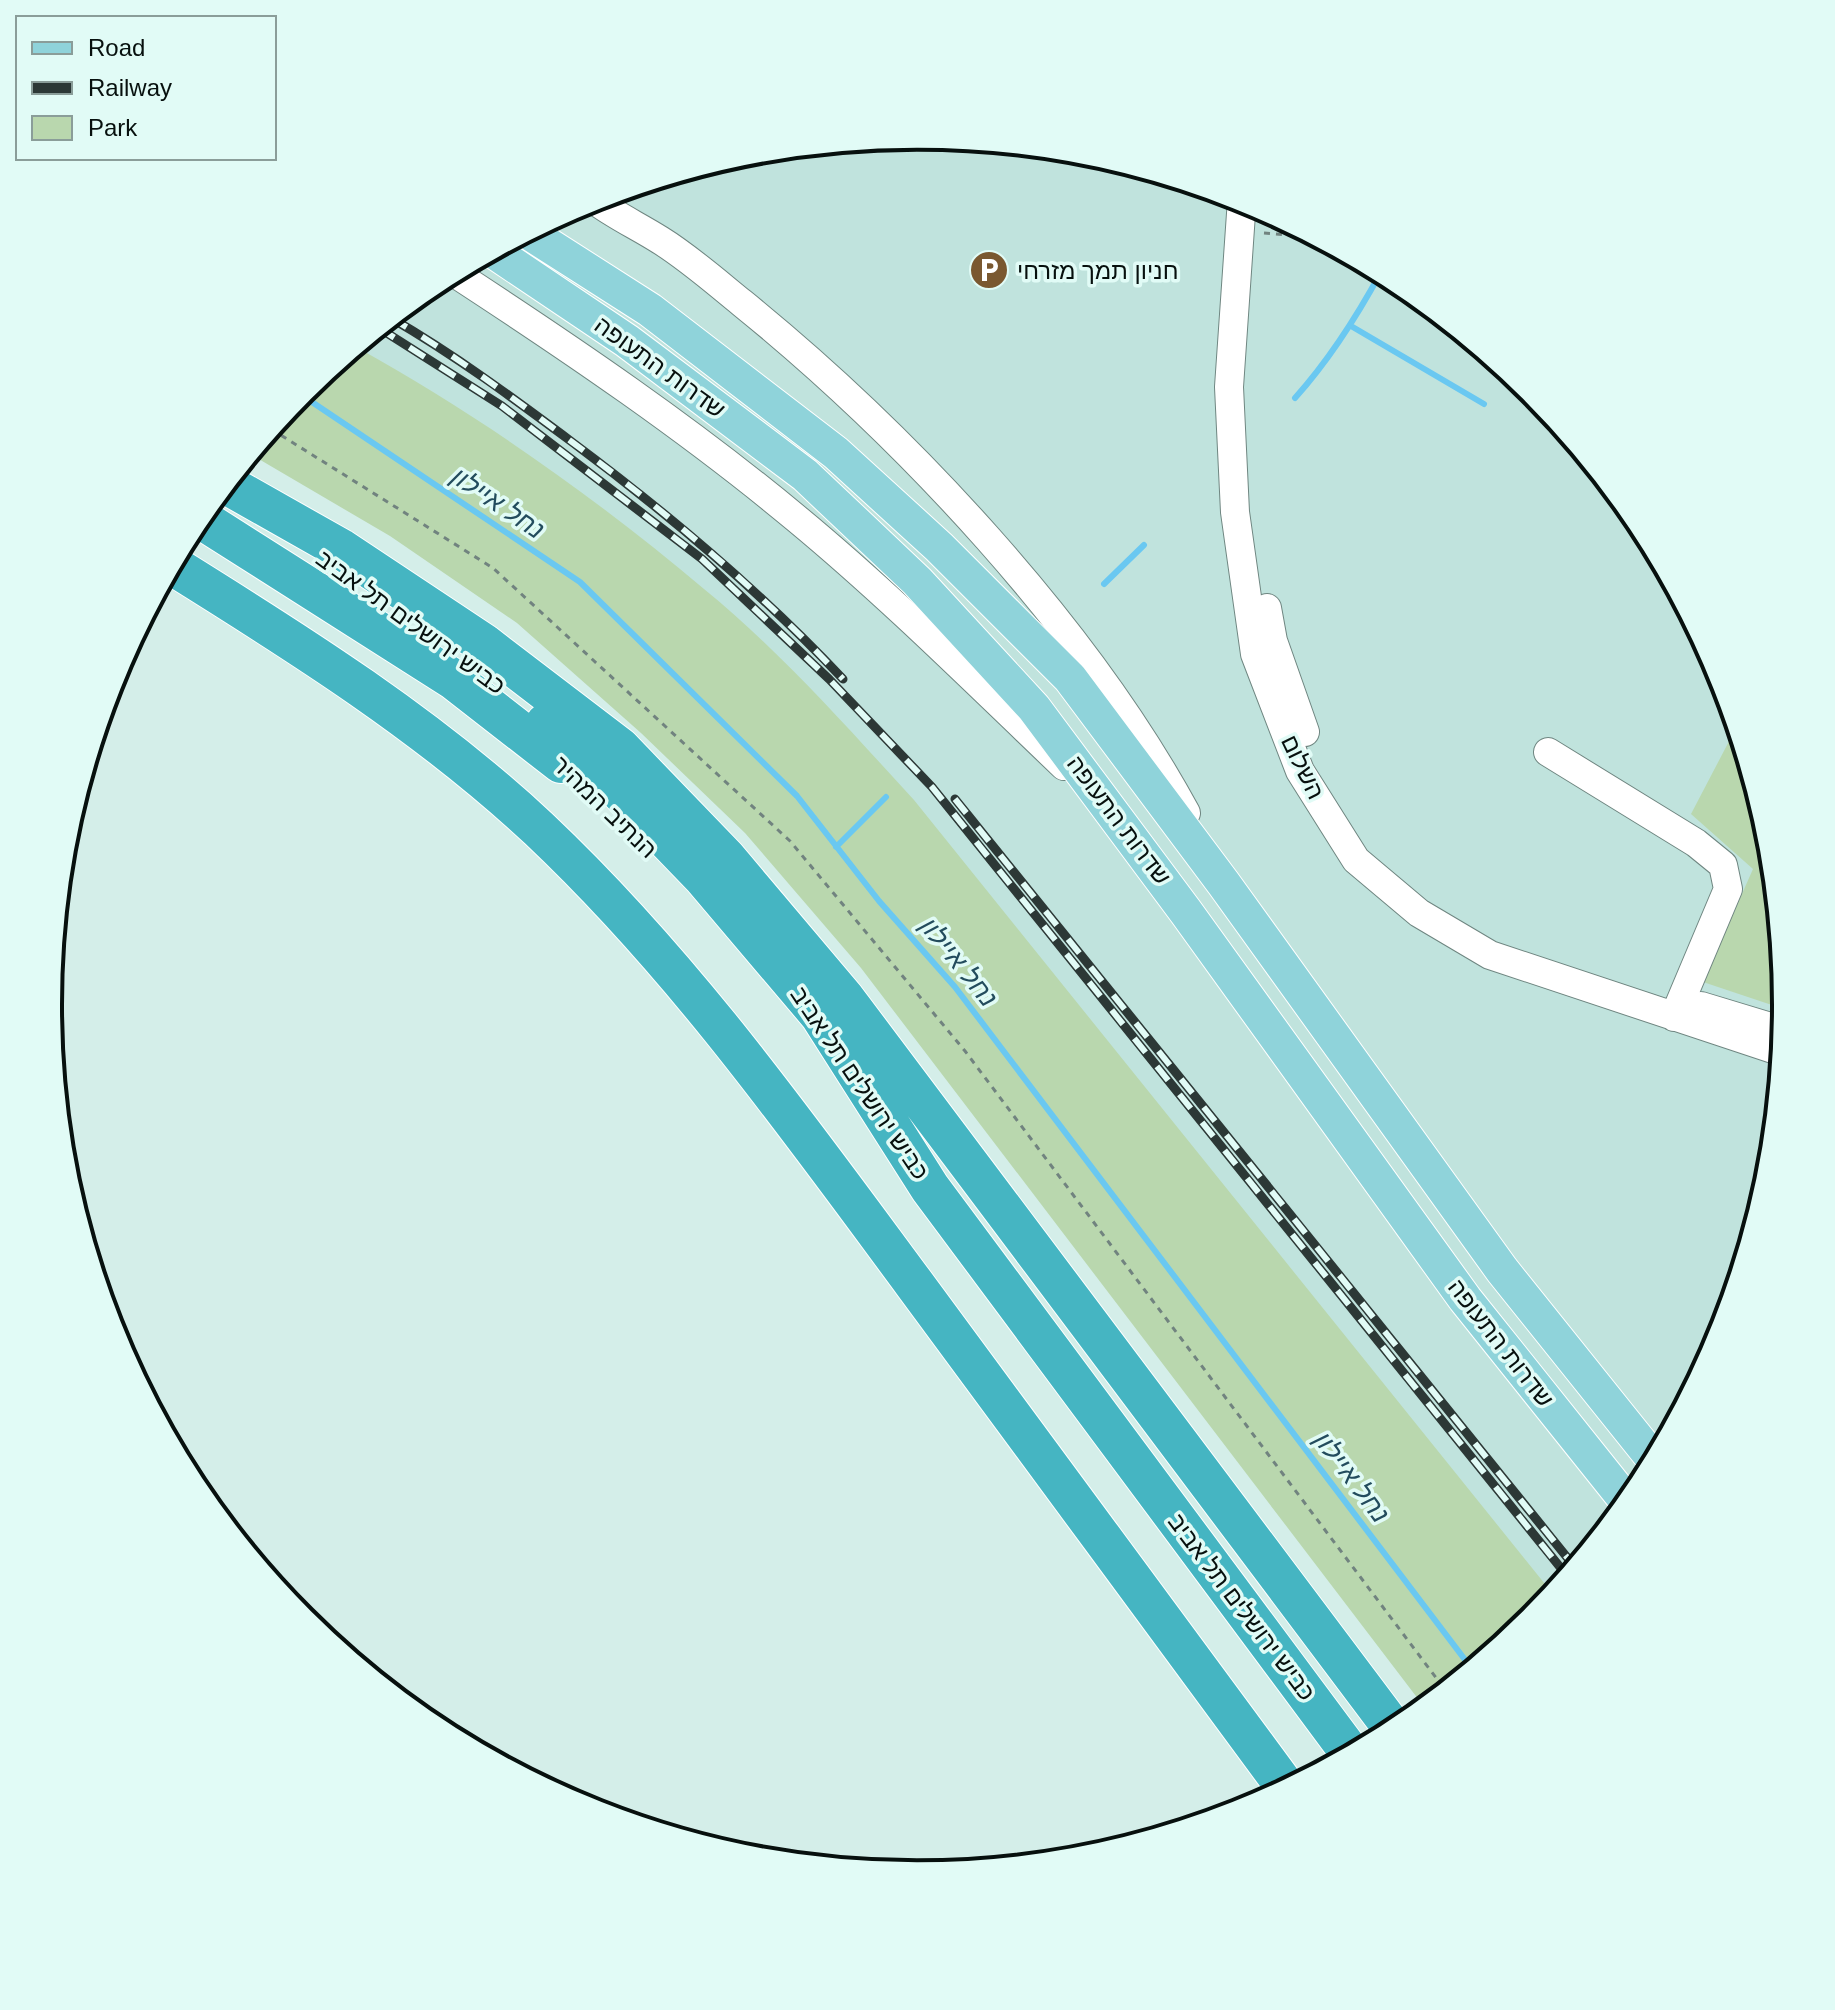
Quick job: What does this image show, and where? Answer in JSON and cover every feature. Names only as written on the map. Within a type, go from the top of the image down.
[{"type":"highway","points":[[234,491],[341,549],[484,644],[620,748],[726,858],[854,1011],[1387,1720]]},
{"type":"highway","name":"כביש ירושלים תל אביב","points":[[233,492],[465,655],[593,763],[703,877],[820,1015],[930,1188],[1345,1746]]},
{"type":"highway","name":"הנתיב המהיר","points":[[210,525],[453,679],[571,771],[682,881],[806,1028],[930,1188]]},
{"type":"highway","points":[[181,571],[283,634],[418,728],[538,828],[640,932],[754,1067],[1280,1779]]},
{"type":"main road","name":"שדרות התעופה","points":[[538,238],[650,310],[763,394],[939,547],[1070,678],[1224,884],[1502,1270],[1647,1451]]},
{"type":"main road","name":"שדרות התעופה","points":[[502,257],[627,341],[805,475],[917,581],[1034,708],[1465,1299],[1620,1493]]},
{"type":"street","points":[[608,208],[663,242],[812,364],[866,413],[993,546],[1105,683],[1156,758],[1224,884]]},
{"type":"street","name":"השלום","points":[[1241,213],[1229,387],[1235,512],[1255,654],[1300,771],[1356,860],[1419,913],[1490,955],[1677,1008],[1771,1048]]},
{"type":"street","points":[[1257,220],[1247,387],[1252,512],[1273,641],[1317,766],[1372,850],[1433,904],[1499,940],[1677,1008],[1772,1028]]},
{"type":"street","points":[[465,280],[556,340],[796,518],[902,610],[1115,815]]},
{"type":"street","points":[[1548,752],[1696,843],[1723,865],[1728,889],[1677,1008]]},
{"type":"path","points":[[280,435],[493,568],[790,841],[965,1051],[1440,1683]]},
{"type":"shaded area","points":[[918,150],[973,151],[1084,166],[1192,195],[1245,215],[1345,264],[1393,294],[1482,362],[1522,400],[1561,441],[1629,530],[1685,627],[1708,678],[1728,730],[1757,838],[1766,893],[1773,1005],[1766,1117],[1757,1172],[1728,1280],[1708,1332],[1685,1383],[1629,1480],[1561,1569],[1522,1610],[335,379],[397,326],[442,294],[490,264],[590,215],[643,195],[751,166],[862,151]]},
{"type":"green space","points":[[365,352],[492,429],[579,490],[732,613],[813,691],[914,800],[1546,1585],[1482,1648],[1418,1698],[861,968],[745,833],[641,733],[517,623],[390,536],[259,459],[313,400]]},
{"type":"green space","points":[[1730,738],[1757,838],[1766,893],[1773,1005],[1703,982],[1753,869],[1691,814]]},
{"type":"waterway","points":[[1295,398],[1342,338],[1375,283]]},
{"type":"waterway","points":[[1351,326],[1484,404]]},
{"type":"waterway","name":"נחל איילון","points":[[311,402],[580,582],[797,796],[879,901],[955,987],[1466,1661]]},
{"type":"waterway","points":[[1104,584],[1144,545]]},
{"type":"waterway","points":[[836,847],[886,797]]},
{"type":"railway","points":[[400,324],[506,393],[644,497],[746,584],[843,679]]},
{"type":"railway","points":[[388,334],[502,406],[702,559],[829,679],[932,787],[1561,1569]]},
{"type":"railway","points":[[955,799],[1569,1559]]},
{"type":"place","name":"חניון תמך מזרחי","points":[[989,270]]}]
